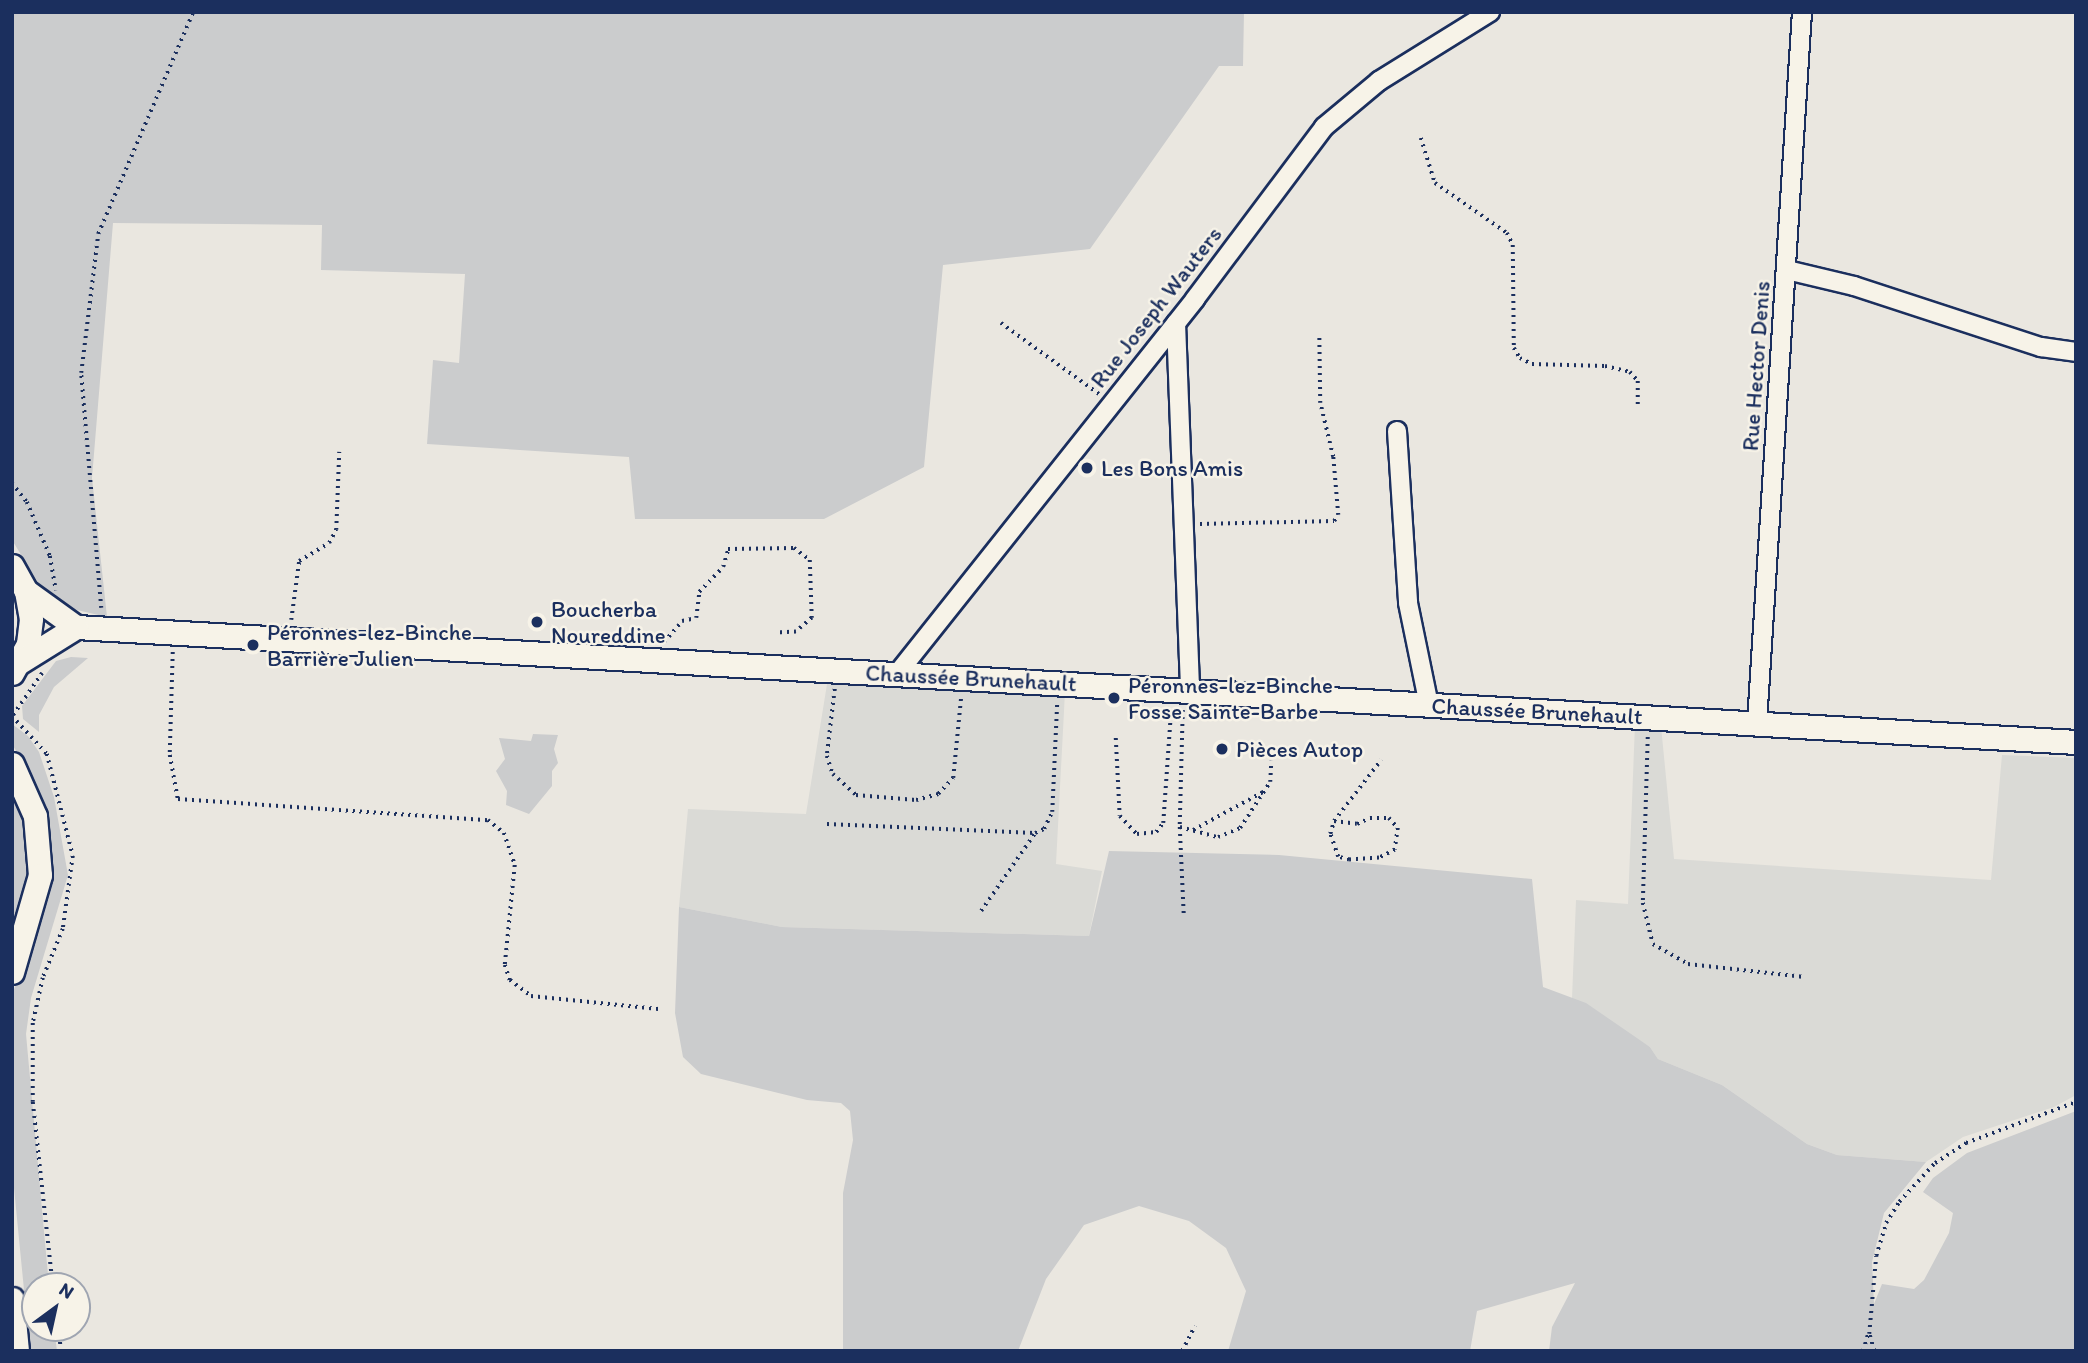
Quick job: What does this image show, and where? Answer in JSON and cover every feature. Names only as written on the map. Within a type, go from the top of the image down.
[{"type":"main road","points":[[12,566],[26,591],[30,634],[16,667]]},
{"type":"main road","name":"Chaussée Brunehault","points":[[26,591],[76,627],[103,629],[2076,742]]},
{"type":"main road","points":[[16,667],[52,639],[76,627]]},
{"type":"main road","points":[[12,764],[35,816],[40,875],[12,972]]},
{"type":"main road","points":[[12,1300],[17,1351]]},
{"type":"street","name":"Rue Joseph Wauters","points":[[897,674],[1176,323],[1324,127],[1379,81],[1490,12]]},
{"type":"street","name":"Rue Hector Denis","points":[[1757,723],[1801,12]]},
{"type":"street","points":[[1787,270],[1854,286],[2041,347],[2076,352]]},
{"type":"street","points":[[1176,323],[1184,524],[1182,691]]},
{"type":"street","points":[[1397,431],[1408,603],[1429,705]]},
{"type":"path","points":[[103,629],[81,373],[98,234],[193,12]]},
{"type":"path","points":[[1421,138],[1435,183],[1449,197],[1493,219],[1507,233],[1513,246],[1514,348],[1520,358],[1532,364],[1605,366],[1630,372],[1639,381],[1638,408]]},
{"type":"path","points":[[1001,323],[1112,403]]},
{"type":"path","points":[[1184,524],[1334,521],[1339,503],[1320,403],[1319,334]]},
{"type":"path","points":[[289,640],[295,570],[299,561],[329,543],[336,530],[339,452]]},
{"type":"path","points":[[12,483],[27,502],[50,556],[57,596],[54,613]]},
{"type":"path","points":[[657,660],[670,632],[682,621],[696,618],[699,592],[723,567],[728,549],[794,548],[810,560],[812,618],[796,632],[776,632]]},
{"type":"path","points":[[174,633],[170,755],[178,799],[488,820],[504,833],[515,865],[505,965],[510,980],[531,996],[658,1009]]},
{"type":"path","points":[[51,1272],[33,1102],[33,1023],[43,978],[64,929],[73,856],[47,754],[12,715],[56,650],[52,639]]},
{"type":"path","points":[[836,671],[827,756],[833,774],[856,795],[916,800],[938,794],[953,778],[962,678]]},
{"type":"path","points":[[981,911],[1035,834],[1044,829],[1052,812],[1058,683]]},
{"type":"path","points":[[1116,738],[1120,816],[1137,834],[1156,832],[1163,823],[1182,691]]},
{"type":"path","points":[[1182,691],[1180,827],[1184,915]]},
{"type":"path","points":[[1648,717],[1643,903],[1653,944],[1688,964],[1804,977]]},
{"type":"path","points":[[1334,821],[1357,824],[1370,818],[1390,818],[1399,838],[1395,849],[1379,858],[1349,860],[1338,856],[1332,841],[1334,821],[1381,760]]},
{"type":"path","points":[[1180,827],[1219,837],[1240,828],[1265,792],[1272,761]]},
{"type":"path","points":[[1193,830],[1265,792]]},
{"type":"path","points":[[827,824],[1035,834]]},
{"type":"path","points":[[1863,1351],[1869,1331],[1880,1239],[1899,1202],[1935,1163],[1966,1143],[2076,1102]]},
{"type":"path","points":[[1182,1351],[1195,1326]]},
{"type":"path","points":[[1869,1331],[1874,1351]]},
{"type":"shaded area","points":[[12,12],[1244,12],[1243,66],[1219,66],[1090,249],[943,265],[924,467],[824,519],[635,519],[629,457],[427,444],[433,360],[459,363],[465,274],[321,270],[322,225],[113,223],[92,478],[107,617],[60,606],[44,592],[12,540]]},
{"type":"shaded area","points":[[71,657],[88,658],[54,687],[39,715],[39,732],[23,719],[22,706],[56,661]]},
{"type":"shaded area","points":[[828,678],[1065,692],[1056,864],[1102,871],[1089,936],[782,927],[679,907],[688,809],[806,814]]},
{"type":"shaded area","points":[[12,724],[28,736],[39,752],[54,797],[68,875],[31,998],[26,1034],[48,1272],[22,1272],[14,1188],[12,995],[36,929],[21,759],[12,744]]},
{"type":"shaded area","points":[[1635,724],[1661,726],[1674,859],[1991,880],[2002,755],[2076,758],[2076,1095],[2054,1107],[1963,1137],[1926,1162],[1837,1155],[1807,1144],[1722,1085],[1658,1059],[1650,1047],[1572,998],[1576,900],[1628,904]]},
{"type":"shaded area","points":[[533,734],[558,735],[554,749],[558,763],[552,771],[552,786],[529,814],[506,805],[507,791],[496,771],[505,759],[499,738],[531,741]]},
{"type":"shaded area","points":[[12,787],[30,830],[32,890],[12,951]]},
{"type":"shaded area","points":[[1109,851],[1279,855],[1532,879],[1543,987],[1586,1003],[1650,1047],[1658,1059],[1722,1085],[1807,1144],[1837,1155],[1926,1162],[1884,1213],[1872,1262],[1874,1304],[1882,1284],[1914,1289],[1924,1280],[1949,1233],[1953,1213],[1923,1192],[1933,1178],[1967,1153],[2076,1111],[2076,1351],[1549,1351],[1552,1327],[1575,1283],[1477,1311],[1470,1351],[1228,1351],[1246,1291],[1226,1248],[1189,1221],[1139,1206],[1084,1225],[1046,1279],[1018,1351],[843,1351],[843,1193],[853,1140],[850,1111],[841,1103],[807,1100],[701,1074],[683,1057],[675,1013],[679,907],[782,927],[1089,936]]},
{"type":"shaded area","points":[[29,1342],[56,1342],[57,1351],[30,1351]]},
{"type":"place","name":"Les Bons Amis","points":[[1087,468]]},
{"type":"place","name":"Boucherba Noureddine","points":[[537,622]]},
{"type":"place","name":"Péronnes-lez-Binche Barrière Julien","points":[[253,645]]},
{"type":"place","name":"Péronnes-lez-Binche Fosse Sainte-Barbe","points":[[1114,698]]},
{"type":"place","name":"Pièces Autop","points":[[1222,749]]}]
